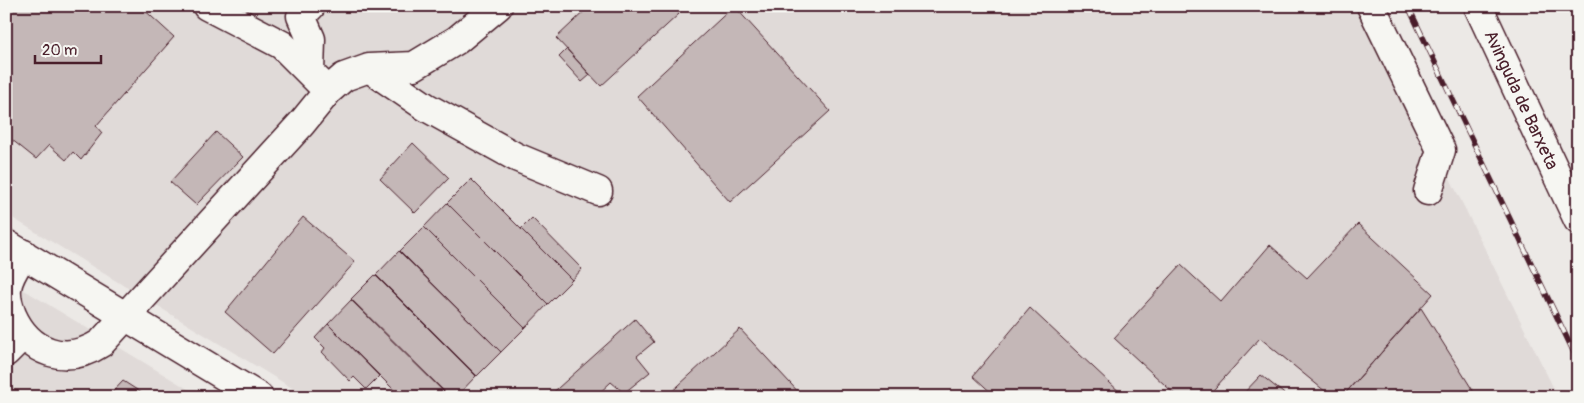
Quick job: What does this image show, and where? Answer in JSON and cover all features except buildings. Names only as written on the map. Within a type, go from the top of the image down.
[{"type":"street","points":[[206,6],[282,44],[319,82]]},
{"type":"street","points":[[319,82],[344,77],[369,68],[414,66],[457,40],[498,6]]},
{"type":"street","points":[[1371,6],[1441,150],[1428,191]]},
{"type":"street","name":"Avinguda de Barxeta","points":[[1478,6],[1578,220]]},
{"type":"street","points":[[259,397],[126,315],[15,249],[6,290],[7,307],[15,343],[35,345],[58,355],[81,354],[101,343],[126,315],[302,122],[319,82],[311,40],[301,10]]},
{"type":"street","points":[[369,68],[426,107],[516,157],[598,191]]},
{"type":"shaded area","points":[[6,6],[1365,6],[1558,397],[307,397],[6,214]]},
{"type":"shaded area","points":[[6,279],[201,397],[6,397]]},
{"type":"railway","points":[[1408,6],[1578,361]]}]
